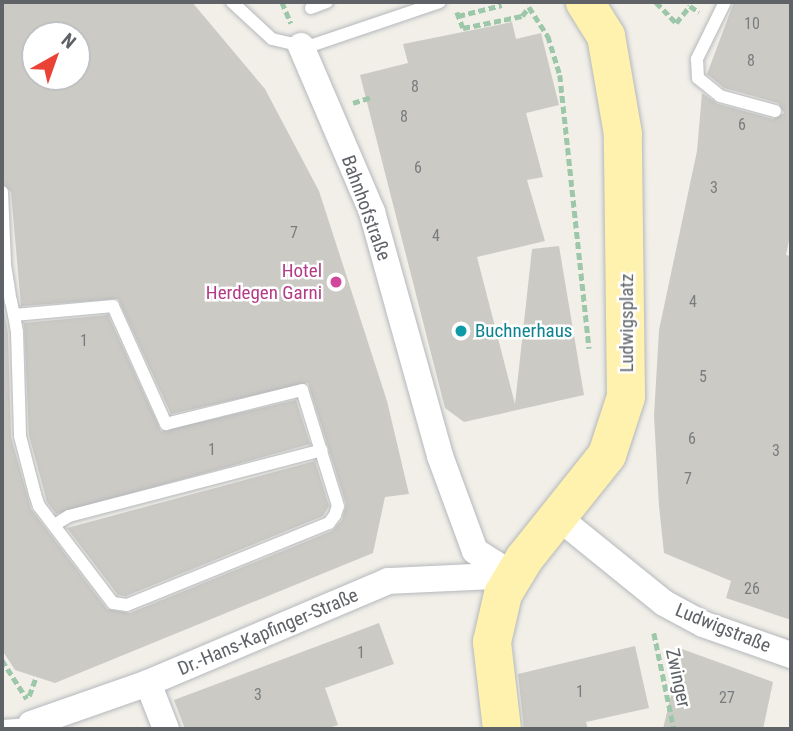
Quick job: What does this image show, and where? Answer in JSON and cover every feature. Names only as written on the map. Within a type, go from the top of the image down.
[{"type":"main road","name":"Ludwigsplatz","points":[[502,729],[493,677],[495,621],[513,575],[607,455],[626,397],[623,134],[606,36],[585,2]]},
{"type":"street","name":"Bahnhofstraße","points":[[301,46],[372,212],[440,456],[475,551],[513,575]]},
{"type":"street","name":"Ludwigstraße","points":[[559,518],[664,603],[703,624],[791,655]]},
{"type":"street","name":"Dr.-Hans-Kapfinger-Straße","points":[[31,724],[148,683],[388,581],[513,575]]},
{"type":"street","points":[[148,683],[166,729]]},
{"type":"lane","points":[[232,2],[260,32],[301,46],[319,46],[440,2]]},
{"type":"lane","points":[[311,8],[327,2]]},
{"type":"lane","points":[[725,2],[697,60],[698,78],[720,96],[775,111]]},
{"type":"lane","points":[[2,192],[3,225],[14,315],[20,436],[39,506],[56,524],[104,594],[113,603],[127,605],[329,523],[338,506],[302,390],[166,424],[113,306],[14,315]]},
{"type":"lane","points":[[56,524],[69,516],[322,450]]},
{"type":"lane","points":[[2,726],[31,724]]},
{"type":"path","points":[[453,2],[463,28],[522,16],[529,7],[548,36],[561,75],[590,355]]},
{"type":"path","points":[[656,2],[676,23],[690,6]]},
{"type":"path","points":[[684,3],[696,10]]},
{"type":"path","points":[[458,16],[502,5]]},
{"type":"path","name":"Zwinger","points":[[654,633],[674,729]]},
{"type":"path","points":[[2,660],[28,699],[36,677]]},
{"type":"building","points":[[2,2],[192,2],[265,89],[319,191],[387,401],[409,494],[385,497],[373,553],[55,683],[15,670],[2,650],[2,299],[8,333],[11,437],[31,509],[107,609],[130,613],[332,531],[342,520],[346,504],[308,383],[171,414],[118,299],[21,306],[11,192],[2,183]]},
{"type":"building","points":[[734,2],[791,2],[791,231],[786,255],[791,256],[791,620],[726,598],[731,581],[664,553],[659,506],[654,416],[659,330],[697,151],[702,93],[718,104],[773,119],[784,113],[778,103],[724,88],[707,74]]},
{"type":"building","points":[[512,22],[516,39],[541,33],[559,105],[526,113],[543,177],[527,180],[545,241],[477,257],[515,404],[532,249],[559,246],[584,395],[464,422],[445,408],[360,75],[408,63],[403,44]]},
{"type":"building","points":[[108,315],[161,431],[296,400],[310,444],[56,514],[47,502],[29,435],[24,323]]},
{"type":"building","points":[[315,461],[329,506],[323,516],[126,596],[118,595],[67,528]]},
{"type":"building","points":[[379,623],[394,664],[325,688],[338,725],[326,729],[185,729],[174,700]]},
{"type":"building","points":[[635,646],[649,708],[586,722],[588,729],[524,729],[518,674]]},
{"type":"building","points":[[682,649],[773,682],[763,729],[663,729]]},
{"type":"place","name":"Hotel Herdegen Garni","points":[[336,282]]},
{"type":"place","name":"Buchnerhaus","points":[[461,331]]}]
